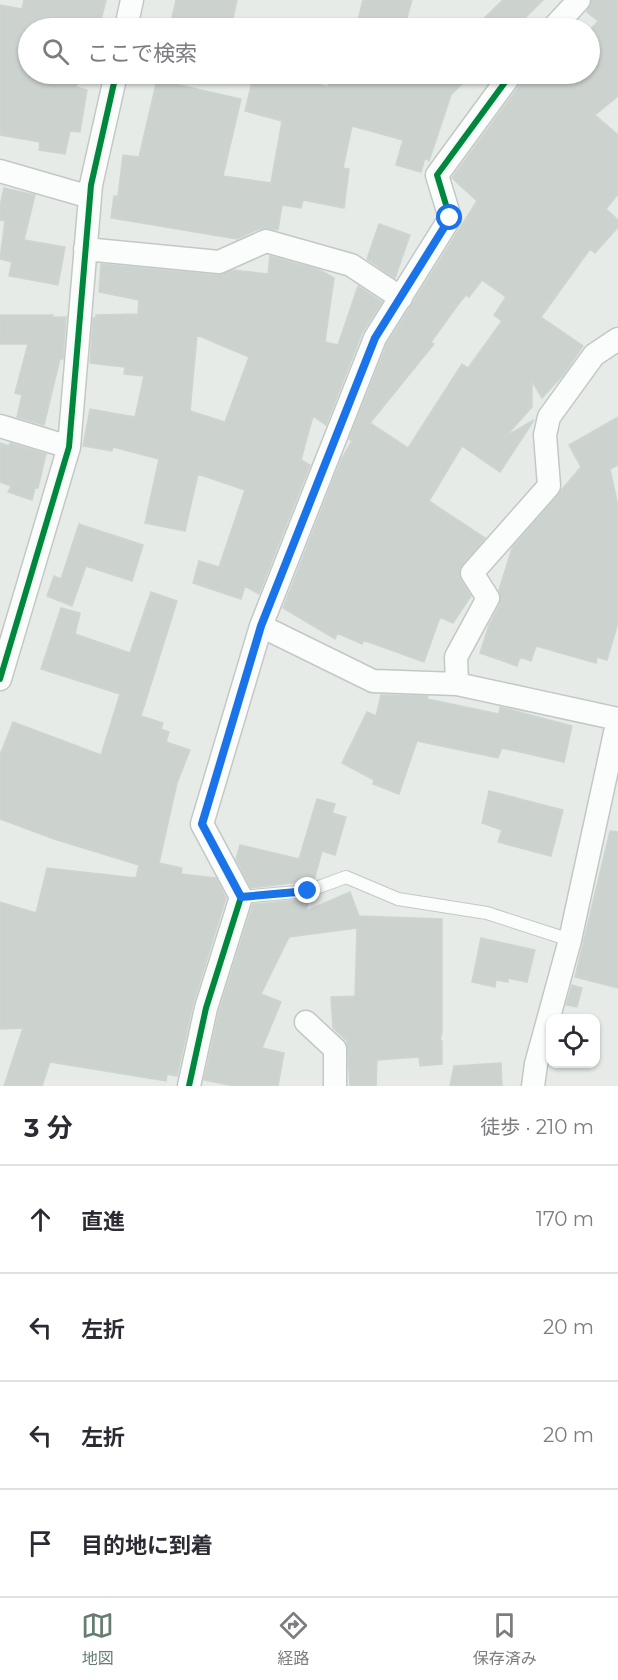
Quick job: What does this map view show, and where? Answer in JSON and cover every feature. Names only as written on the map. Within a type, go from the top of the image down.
[{"type":"street","points":[[128,18],[132,0]]},
{"type":"street","points":[[562,18],[579,0]]},
{"type":"street","points":[[0,680],[69,447],[90,196],[114,84]]},
{"type":"street","points":[[189,1086],[206,1008],[241,897],[202,824],[261,626],[375,338],[450,218],[437,175],[505,84]]},
{"type":"street","points":[[0,171],[90,196]]},
{"type":"street","points":[[85,249],[219,262],[266,241],[351,265],[401,298]]},
{"type":"street","points":[[457,684],[456,657],[488,598],[472,573],[549,486],[545,435],[549,417],[594,355],[618,339]]},
{"type":"street","points":[[0,426],[69,447]]},
{"type":"street","points":[[261,626],[372,681],[457,684],[618,719],[570,940],[536,1064],[533,1086]]},
{"type":"street","points":[[306,1022],[335,1050],[335,1086]]},
{"type":"lane","points":[[241,897],[308,891],[346,877],[398,899],[487,913],[570,940]]},
{"type":"building","points":[[24,0],[106,0],[102,18],[18,18],[18,84],[77,84],[76,87],[87,90],[80,132],[70,131],[65,154],[39,150],[40,142],[0,135],[0,5],[22,9]]},
{"type":"building","points":[[176,0],[237,0],[233,18],[172,18]]},
{"type":"building","points":[[363,0],[412,0],[407,18],[358,18]]},
{"type":"building","points":[[503,0],[543,0],[525,18],[484,18]]},
{"type":"building","points":[[592,0],[618,0],[618,96],[595,115],[618,135],[618,194],[606,209],[618,220],[618,227],[595,253],[590,249],[541,317],[583,346],[563,375],[542,398],[532,381],[532,407],[506,436],[534,420],[500,472],[462,446],[429,501],[485,538],[459,571],[461,580],[471,596],[453,623],[440,617],[424,662],[363,640],[362,644],[337,633],[335,639],[283,608],[341,460],[352,441],[349,439],[387,344],[477,201],[452,178],[521,84],[600,84],[600,18],[594,18],[587,12]],"holes":[[[482,280],[506,297],[494,315],[502,321],[468,368],[462,364],[408,448],[370,423],[434,344],[431,342],[460,302],[466,295],[469,297]]]},
{"type":"building","points":[[156,84],[175,84],[241,99],[223,176],[271,183],[282,121],[245,111],[252,84],[316,84],[328,87],[329,84],[462,84],[451,95],[429,161],[425,158],[421,172],[396,165],[403,140],[352,126],[343,168],[349,169],[344,208],[303,200],[301,208],[282,205],[278,230],[261,228],[237,239],[111,218],[114,196],[118,196],[123,155],[139,157]]},
{"type":"building","points":[[4,188],[35,195],[24,240],[65,247],[58,285],[9,276],[12,262],[0,259],[5,221],[0,220],[0,206]]},
{"type":"building","points":[[379,224],[410,235],[395,278],[367,259]]},
{"type":"building","points":[[270,256],[320,270],[334,278],[325,342],[338,345],[358,286],[382,302],[362,333],[326,425],[313,416],[301,460],[310,465],[259,594],[245,586],[241,599],[193,583],[199,561],[219,567],[245,490],[198,474],[185,531],[145,523],[159,459],[113,447],[112,451],[83,446],[90,409],[135,417],[144,376],[124,374],[125,367],[90,363],[93,318],[96,318],[96,315],[138,314],[139,300],[99,292],[101,264],[218,275],[233,270],[268,274]],"holes":[[[197,335],[249,357],[225,422],[190,411]]]},
{"type":"building","points":[[0,315],[66,317],[63,359],[60,359],[44,425],[17,417],[22,395],[15,393],[28,344],[0,344]]},
{"type":"building","points":[[618,417],[618,465],[610,469],[618,506],[618,623],[607,660],[597,657],[596,663],[536,646],[531,661],[520,657],[517,666],[480,653],[489,625],[500,604],[499,590],[512,548],[581,467],[569,445]]},
{"type":"building","points":[[0,443],[9,446],[10,443],[46,454],[38,488],[35,488],[32,500],[8,492],[11,486],[0,482]]},
{"type":"building","points":[[79,524],[143,545],[132,581],[86,566],[72,606],[47,596],[54,576],[61,579]]},
{"type":"building","points":[[151,592],[177,601],[141,716],[163,723],[161,729],[169,732],[166,742],[190,750],[177,783],[159,863],[182,868],[181,874],[216,878],[226,898],[193,1004],[177,1076],[167,1074],[166,1081],[50,1062],[42,1086],[4,1086],[23,1028],[0,1029],[0,902],[36,913],[47,868],[136,878],[139,865],[54,839],[0,819],[0,755],[13,722],[101,755],[120,694],[41,669],[61,608],[80,613],[75,634],[130,653]]},
{"type":"building","points":[[381,695],[428,696],[427,699],[499,714],[500,707],[572,726],[564,762],[502,748],[498,758],[417,741],[399,794],[373,784],[374,780],[342,763],[367,712],[376,716]]},
{"type":"building","points":[[489,791],[563,810],[551,856],[498,842],[502,830],[482,823]]},
{"type":"building","points":[[317,799],[335,804],[332,813],[346,817],[335,855],[322,851],[314,880],[251,888],[236,859],[240,845],[299,859]]},
{"type":"building","points":[[610,831],[618,832],[618,988],[575,977]]},
{"type":"building","points":[[350,892],[359,916],[442,919],[442,1032],[440,1041],[442,1041],[442,1064],[420,1066],[419,1057],[377,1060],[376,1086],[350,1086],[347,1041],[333,1028],[331,997],[355,996],[357,928],[289,937],[261,994],[281,1002],[262,1048],[284,1053],[278,1086],[234,1086],[204,1080],[219,1011],[253,904],[309,899],[306,911]]},
{"type":"building","points":[[481,938],[535,950],[527,982],[508,978],[508,982],[496,980],[495,987],[472,982]]},
{"type":"building","points":[[572,985],[582,988],[577,1007],[566,1005]]},
{"type":"building","points":[[501,1063],[502,1086],[450,1086],[454,1066]]},
{"type":"cycle path","points":[[0,679],[69,447],[91,185],[114,84]]},
{"type":"cycle path","points":[[189,1086],[206,1008],[241,897],[202,824],[261,626],[375,338],[450,218],[437,175],[504,84]]},
{"type":"route","points":[[308,891],[241,897],[202,824],[261,626],[375,338],[450,218]]}]
